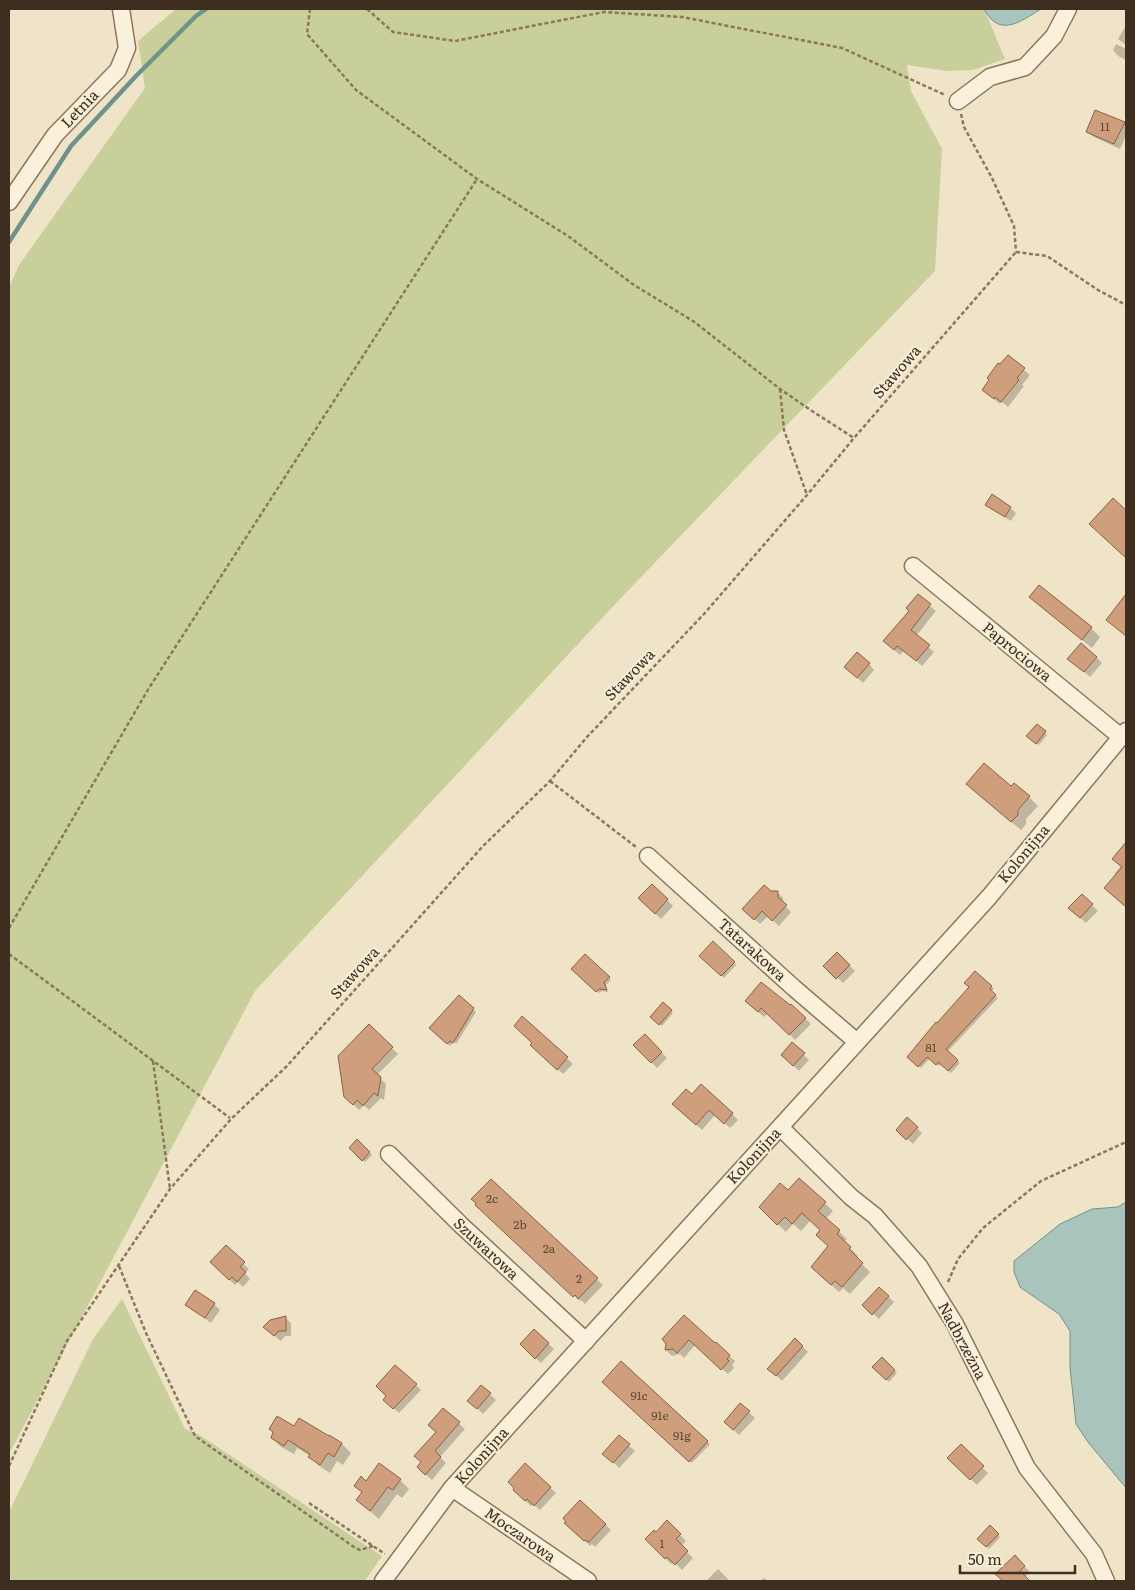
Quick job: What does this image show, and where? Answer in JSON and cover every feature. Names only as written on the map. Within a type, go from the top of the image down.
[{"type":"street","name":"Letnia","points":[[9,202],[55,135],[118,70],[127,48],[121,9]]},
{"type":"street","points":[[958,101],[990,76],[1025,67],[1054,36],[1068,9]]},
{"type":"street","name":"Paprociowa","points":[[913,566],[1124,734]]},
{"type":"street","name":"Kolonijna","points":[[383,1581],[452,1488],[989,897],[1124,734]]},
{"type":"street","name":"Tatarakowa","points":[[648,856],[794,988],[857,1042]]},
{"type":"street","name":"Nadbrzeżna","points":[[781,1128],[852,1197],[875,1216],[919,1266],[955,1324],[1027,1468],[1094,1554],[1106,1581]]},
{"type":"street","name":"Szuwarowa","points":[[389,1154],[460,1225],[586,1341]]},
{"type":"street","name":"Moczarowa","points":[[452,1488],[588,1581]]},
{"type":"path","points":[[310,9],[307,34],[356,90],[477,179],[568,236],[634,285],[693,321],[780,389],[854,438]]},
{"type":"path","points":[[367,9],[393,32],[455,41],[604,12],[682,17],[842,48],[958,101],[964,127],[992,178],[1014,226],[1016,252],[1047,256],[1098,290],[1126,305]]},
{"type":"path","points":[[9,928],[149,688],[477,179]]},
{"type":"path","name":"Stawowa","points":[[9,1466],[68,1341],[170,1189],[230,1119],[287,1066],[483,846],[550,781],[587,737],[704,614],[1016,252]]},
{"type":"path","points":[[780,389],[784,430],[807,495]]},
{"type":"path","points":[[550,781],[648,856]]},
{"type":"path","points":[[9,954],[230,1119]]},
{"type":"path","points":[[153,1061],[170,1189]]},
{"type":"path","points":[[940,1300],[958,1259],[983,1228],[1041,1181],[1126,1142]]},
{"type":"path","points":[[118,1266],[146,1333],[195,1436],[354,1547],[360,1550],[373,1546]]},
{"type":"path","points":[[309,1503],[396,1563]]},
{"type":"green space","points":[[176,9],[984,9],[1005,59],[973,70],[947,71],[907,65],[911,91],[942,149],[935,271],[619,600],[255,991],[9,1454],[9,288],[19,265],[145,88],[138,41]]},
{"type":"green space","points":[[122,1299],[185,1429],[198,1434],[382,1556],[365,1581],[9,1581],[9,1512],[93,1339]]},
{"type":"water","points":[[984,9],[1041,9],[1018,22],[1003,25],[996,23],[990,18]]},
{"type":"water","points":[[1126,1202],[1126,1488],[1088,1442],[1076,1424],[1070,1367],[1070,1331],[1059,1314],[1020,1287],[1014,1272],[1014,1261],[1060,1224],[1092,1209],[1118,1207]]},
{"type":"building","points":[[1095,110],[1125,122],[1114,144],[1086,132]]},
{"type":"building","points":[[1008,355],[1025,368],[1017,378],[1019,380],[1001,402],[982,390],[989,380],[987,378],[998,363],[1000,364]]},
{"type":"building","points":[[992,494],[1011,507],[1005,517],[985,505]]},
{"type":"building","points":[[1113,498],[1126,510],[1126,558],[1089,524]]},
{"type":"building","points":[[1039,585],[1092,627],[1082,640],[1029,597]]},
{"type":"building","points":[[918,594],[931,604],[911,630],[930,645],[916,661],[897,646],[894,650],[883,641],[909,611],[906,608]]},
{"type":"building","points":[[1126,594],[1126,636],[1106,620]]},
{"type":"building","points":[[1081,643],[1097,657],[1084,672],[1067,659]]},
{"type":"building","points":[[857,652],[870,663],[857,678],[844,667]]},
{"type":"building","points":[[1037,724],[1046,731],[1036,744],[1026,736]]},
{"type":"building","points":[[984,763],[1011,786],[1014,783],[1030,796],[1018,810],[1018,815],[1011,822],[966,784]]},
{"type":"building","points":[[1126,842],[1126,907],[1104,888],[1122,867],[1112,859]]},
{"type":"building","points":[[652,884],[668,899],[655,914],[638,898]]},
{"type":"building","points":[[764,885],[771,891],[778,891],[778,897],[787,905],[772,921],[762,911],[754,920],[742,909]]},
{"type":"building","points":[[1082,894],[1093,904],[1080,918],[1068,908]]},
{"type":"building","points":[[713,941],[735,962],[721,976],[699,956]]},
{"type":"building","points":[[837,952],[850,965],[836,979],[823,966]]},
{"type":"building","points":[[585,954],[610,977],[604,982],[607,990],[599,989],[596,992],[571,969]]},
{"type":"building","points":[[975,971],[992,986],[990,989],[996,995],[946,1049],[958,1060],[948,1071],[938,1062],[936,1065],[927,1057],[918,1067],[907,1057],[969,987],[964,983]]},
{"type":"building","points":[[761,982],[791,1004],[806,1018],[789,1035],[761,1008],[758,1012],[745,1001]]},
{"type":"building","points":[[459,995],[474,1008],[453,1043],[450,1041],[447,1044],[429,1028]]},
{"type":"building","points":[[663,1002],[672,1010],[659,1025],[650,1017]]},
{"type":"building","points":[[522,1016],[568,1057],[557,1070],[530,1045],[532,1043],[514,1026]]},
{"type":"building","points":[[369,1024],[393,1047],[372,1069],[381,1077],[378,1096],[374,1093],[363,1106],[357,1100],[353,1105],[344,1097],[338,1056]]},
{"type":"building","points":[[645,1034],[662,1052],[651,1063],[633,1045]]},
{"type":"building","points":[[792,1042],[805,1053],[793,1066],[781,1055]]},
{"type":"building","points":[[701,1084],[733,1113],[724,1124],[709,1110],[696,1125],[672,1104],[686,1089],[692,1094]]},
{"type":"building","points":[[907,1117],[918,1127],[906,1140],[896,1130]]},
{"type":"building","points":[[357,1139],[370,1152],[362,1161],[349,1148]]},
{"type":"building","points":[[799,1178],[826,1202],[818,1211],[840,1230],[837,1234],[851,1247],[849,1249],[863,1263],[842,1287],[835,1281],[831,1285],[811,1267],[828,1246],[816,1235],[820,1230],[802,1213],[792,1224],[785,1217],[777,1225],[759,1207],[780,1183],[788,1190]]},
{"type":"building","points":[[491,1179],[598,1278],[578,1299],[575,1295],[573,1297],[475,1205],[476,1203],[471,1199]]},
{"type":"building","points":[[226,1245],[245,1262],[240,1267],[246,1272],[237,1282],[232,1277],[229,1280],[210,1262]]},
{"type":"building","points":[[879,1287],[889,1296],[872,1315],[862,1305]]},
{"type":"building","points":[[195,1290],[215,1303],[205,1318],[185,1305]]},
{"type":"building","points":[[684,1315],[730,1355],[727,1359],[729,1361],[721,1370],[689,1340],[677,1353],[673,1349],[665,1350],[666,1344],[662,1339]]},
{"type":"building","points":[[286,1316],[286,1331],[279,1331],[274,1336],[263,1327],[270,1320]]},
{"type":"building","points":[[534,1329],[549,1343],[535,1359],[520,1344]]},
{"type":"building","points":[[795,1338],[803,1346],[776,1376],[767,1369]]},
{"type":"building","points":[[882,1357],[895,1370],[886,1380],[872,1367]]},
{"type":"building","points":[[621,1361],[708,1441],[689,1462],[602,1382]]},
{"type":"building","points":[[395,1365],[417,1384],[393,1409],[383,1400],[386,1396],[376,1386]]},
{"type":"building","points":[[481,1385],[491,1393],[477,1409],[467,1401]]},
{"type":"building","points":[[740,1403],[750,1411],[733,1430],[724,1422]]},
{"type":"building","points":[[443,1408],[460,1422],[435,1451],[441,1457],[425,1475],[417,1467],[421,1462],[414,1456],[436,1432],[428,1425]]},
{"type":"building","points":[[277,1416],[294,1426],[299,1418],[342,1443],[334,1457],[328,1453],[320,1465],[308,1457],[310,1454],[288,1440],[284,1446],[271,1438],[273,1432],[269,1429]]},
{"type":"building","points":[[619,1435],[630,1444],[613,1463],[602,1454]]},
{"type":"building","points":[[961,1444],[984,1466],[970,1480],[947,1458]]},
{"type":"building","points":[[379,1463],[401,1479],[393,1490],[388,1487],[370,1511],[356,1500],[362,1492],[354,1486],[361,1476],[366,1481]]},
{"type":"building","points":[[525,1463],[551,1487],[534,1506],[513,1490],[514,1488],[508,1482]]},
{"type":"building","points":[[580,1500],[606,1524],[589,1542],[584,1541],[564,1523],[566,1522],[563,1518]]},
{"type":"building","points":[[667,1520],[681,1534],[676,1539],[688,1551],[675,1565],[667,1557],[665,1559],[645,1539],[654,1530],[656,1532]]},
{"type":"building","points":[[990,1525],[999,1534],[986,1547],[977,1539]]},
{"type":"building","points":[[1015,1555],[1025,1566],[1020,1571],[1030,1581],[1003,1581],[995,1574]]},
{"type":"waterway","points":[[9,242],[71,146],[136,76],[196,16],[206,9]]}]
